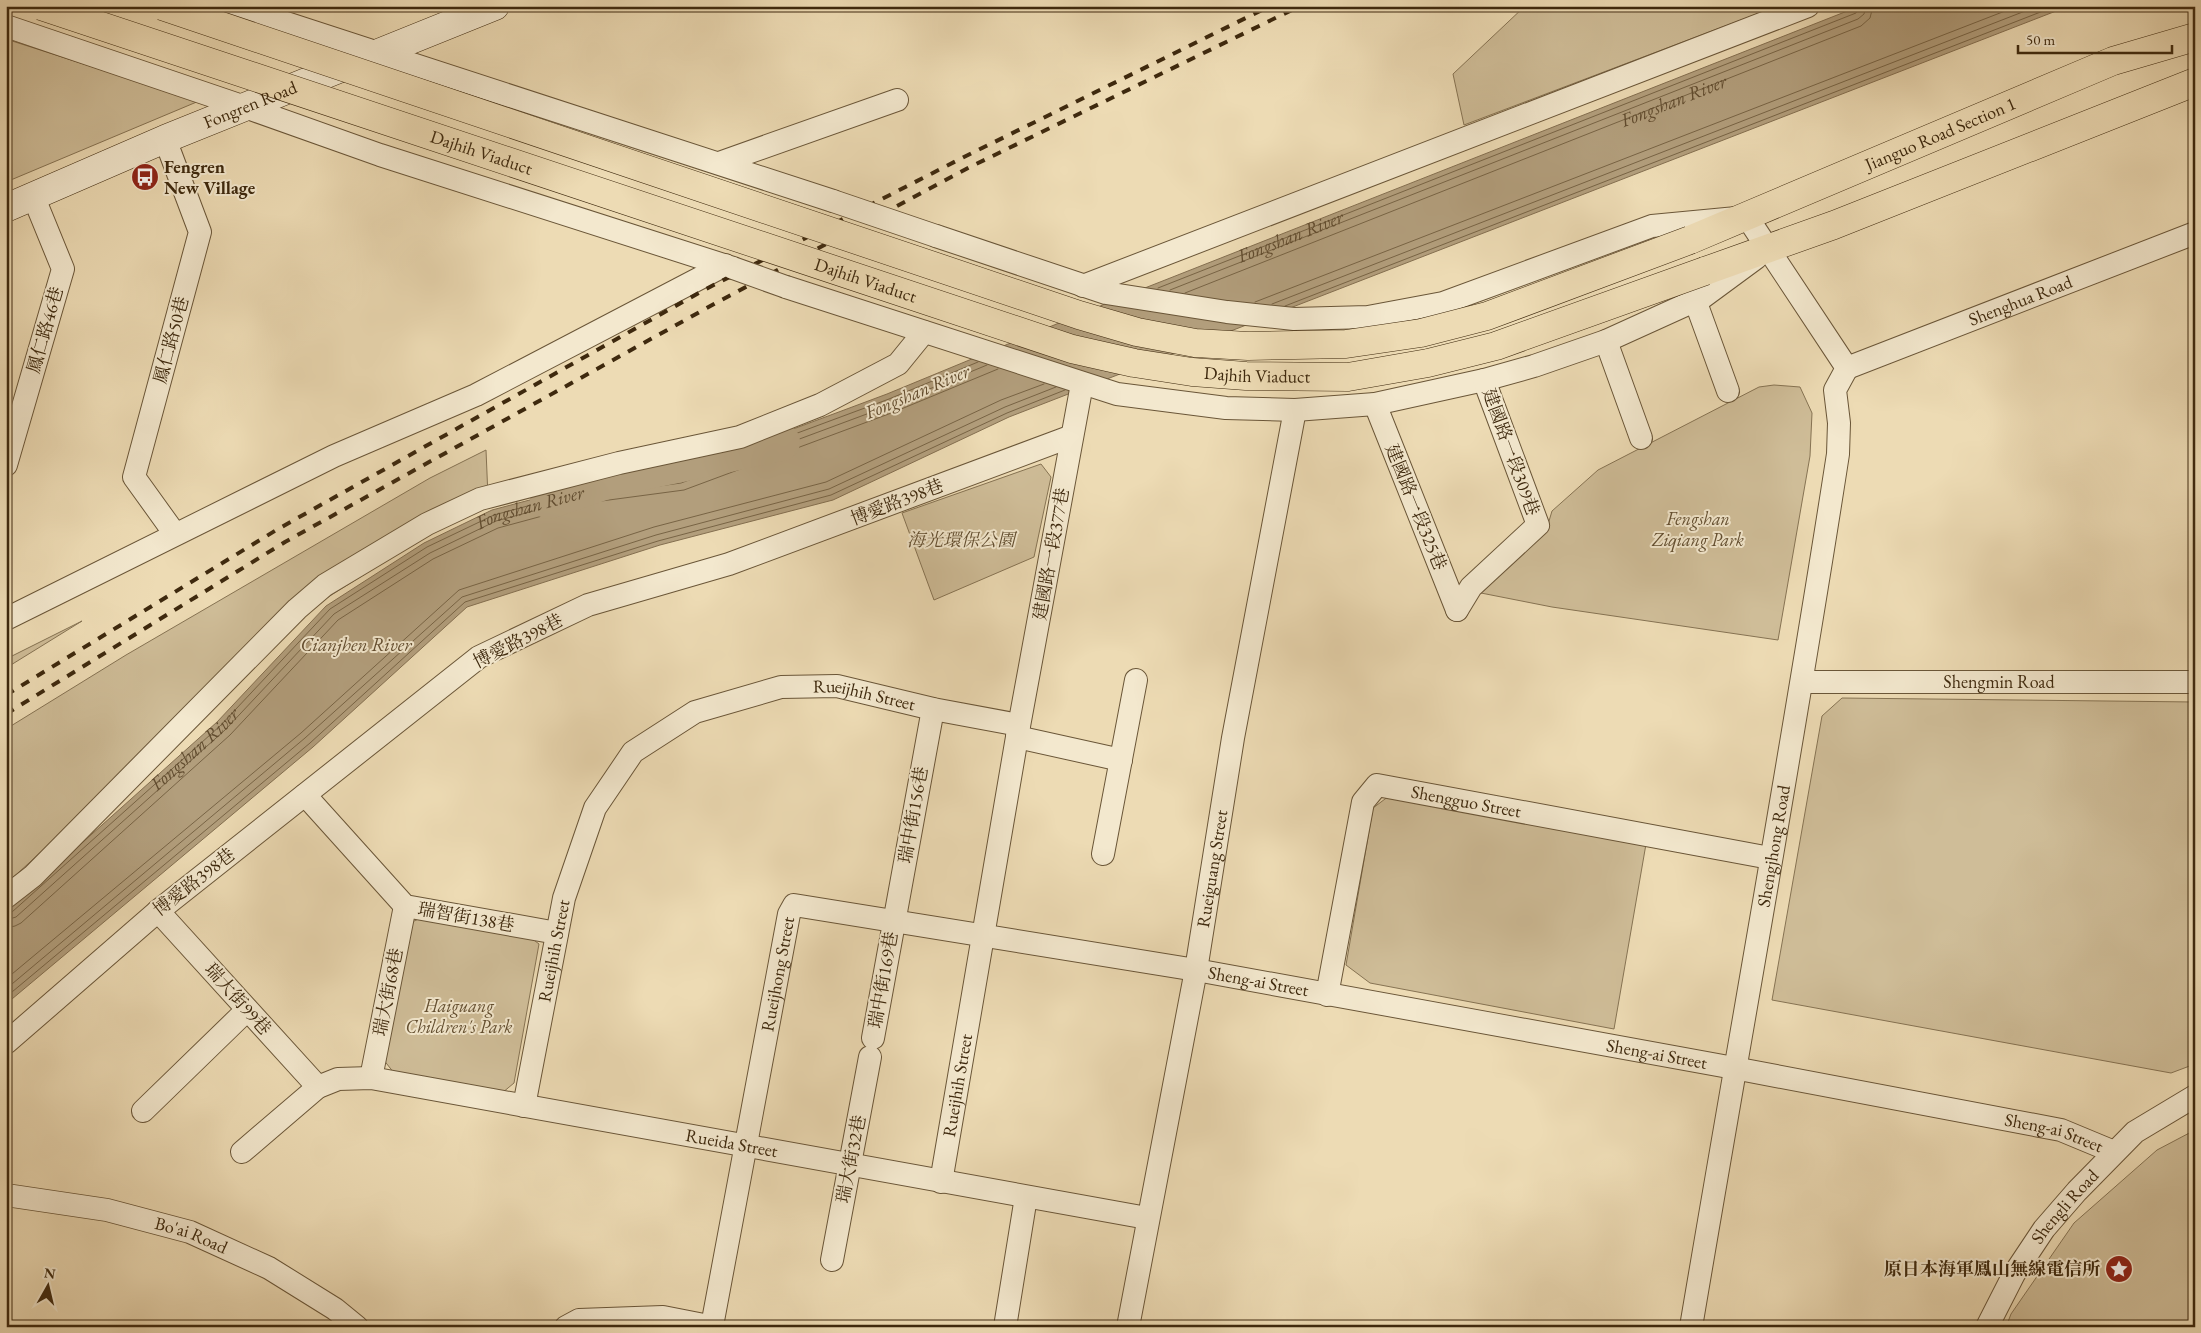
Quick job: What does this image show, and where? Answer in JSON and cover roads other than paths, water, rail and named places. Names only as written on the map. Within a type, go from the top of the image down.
[{"type":"main road","name":"Dajhih Viaduct","points":[[41,6],[1072,349],[1192,372],[1246,376],[1348,377],[1428,363],[1496,346],[1769,248]]},
{"type":"main road","name":"Dajhih Viaduct","points":[[162,6],[1078,315],[1137,332],[1195,343],[1248,346],[1346,344],[1422,333],[1487,316],[1690,240]]},
{"type":"main road","name":"Jianguo Road Section 1","points":[[1690,240],[2114,61],[2195,37]]},
{"type":"main road","points":[[1769,248],[1853,218],[2195,82]]},
{"type":"street","points":[[234,6],[719,163],[1083,286],[1106,293],[1227,312],[1294,319],[1368,317],[1443,302],[1652,226],[1747,217],[1847,368]]},
{"type":"street","name":"Fongren Road","points":[[6,208],[34,198],[165,139],[378,54],[467,12],[495,6]]},
{"type":"street","points":[[1083,286],[1808,6]]},
{"type":"street","points":[[6,26],[245,107],[380,156],[729,267],[1075,382],[1117,394],[1226,408],[1295,410],[1375,404],[1484,380],[1534,366],[1606,340],[1703,297],[1769,248]]},
{"type":"street","points":[[719,163],[897,100]]},
{"type":"street","name":"鳳仁路50巷","points":[[165,139],[200,232],[134,477],[174,534]]},
{"type":"street","name":"鳳仁路46巷","points":[[6,465],[63,269],[34,198]]},
{"type":"street","name":"Shenghua Road","points":[[1847,368],[2195,233]]},
{"type":"street","points":[[6,619],[334,456],[476,395],[729,267]]},
{"type":"street","points":[[1695,300],[1728,391]]},
{"type":"street","points":[[6,897],[33,876],[297,609],[325,585],[426,524],[480,500],[619,464],[740,437],[820,405],[898,364],[924,332]]},
{"type":"street","points":[[1606,340],[1641,438]]},
{"type":"street","name":"Shengjhong Road","points":[[1691,1327],[1770,858],[1803,682],[1838,454],[1839,423],[1835,390],[1847,368]]},
{"type":"street","name":"建國路一段309巷","points":[[1456,610],[1471,587],[1538,524],[1484,380]]},
{"type":"street","name":"建國路一段377巷","points":[[1018,731],[1072,436],[1075,382]]},
{"type":"street","name":"建國路一段325巷","points":[[1375,404],[1456,610]]},
{"type":"street","name":"Rueiguang Street","points":[[1128,1327],[1196,970],[1233,738],[1295,410]]},
{"type":"street","name":"博愛路398巷","points":[[6,1043],[158,911],[479,657],[588,605],[729,564],[1072,436]]},
{"type":"street","points":[[1104,854],[1136,680]]},
{"type":"street","name":"Shengmin Road","points":[[1803,682],[2195,682]]},
{"type":"street","name":"Rueijhih Street","points":[[524,1106],[564,898],[595,808],[634,752],[694,712],[781,687],[837,686],[1018,731],[941,1182]]},
{"type":"street","name":"瑞中街156巷","points":[[894,922],[933,709]]},
{"type":"street","points":[[1018,731],[1121,760]]},
{"type":"street","name":"Shengguo Street","points":[[1326,994],[1363,802],[1378,785],[1770,858]]},
{"type":"street","name":"瑞智街138巷","points":[[305,795],[405,906],[557,933]]},
{"type":"street","name":"Rueijhong Street","points":[[713,1327],[789,914],[794,905],[1196,970]]},
{"type":"street","name":"瑞大街68巷","points":[[371,1078],[405,906]]},
{"type":"street","name":"瑞大街99巷","points":[[158,911],[318,1088]]},
{"type":"street","name":"瑞中街169巷","points":[[872,1048],[894,922]]},
{"type":"street","name":"Sheng-ai Street","points":[[1196,970],[2061,1130],[2114,1152]]},
{"type":"street","points":[[143,1111],[248,1010]]},
{"type":"street","name":"瑞大街32巷","points":[[832,1260],[872,1048]]},
{"type":"street","name":"Rueida Street","points":[[242,1152],[318,1088],[338,1079],[371,1078],[1148,1218]]},
{"type":"street","name":"Shengli Road","points":[[1987,1327],[2014,1274],[2044,1229],[2077,1191],[2135,1132],[2195,1096]]},
{"type":"street","name":"Bo'ai Road","points":[[6,1195],[107,1210],[190,1232],[268,1268],[335,1309],[357,1327]]},
{"type":"street","points":[[1005,1327],[1026,1197]]},
{"type":"street","points":[[566,1327],[579,1320],[663,1317],[713,1327]]},
{"type":"water","name":"Cianjhen River","points":[[1860,6],[2069,6],[1009,417],[833,500],[660,545],[467,607],[313,747],[6,1004],[6,911],[217,722],[326,606],[424,543],[492,510],[590,484],[678,472],[887,394],[1122,297]]},
{"type":"waterway","name":"Fongshan River","points":[[549,500],[615,477],[781,442]]},
{"type":"railway","points":[[6,695],[278,529],[704,290],[964,157],[1270,6]]},
{"type":"railway","points":[[6,714],[285,542],[714,304],[968,168],[1300,6]]},
{"type":"place","name":"Fengren New Village","points":[[145,177]]},
{"type":"place","name":"原日本海軍鳳山無線電信所","points":[[2119,1269]]},
{"type":"park label","name":"Fengshan Ziqiang Park","points":[[1698,529]]},
{"type":"park label","name":"海光環保公園","points":[[961,540]]},
{"type":"park label","name":"Haiguang Children's Park","points":[[459,1016]]}]
